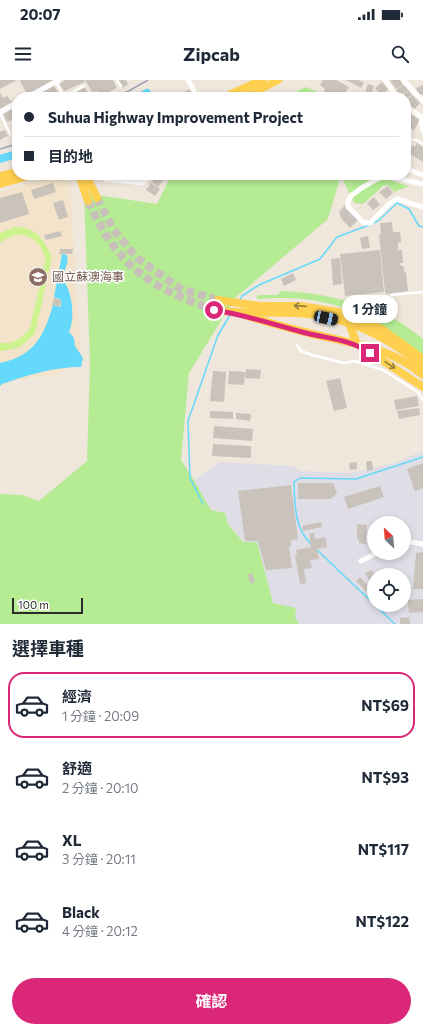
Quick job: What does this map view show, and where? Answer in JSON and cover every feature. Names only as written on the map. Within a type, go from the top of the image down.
[{"type":"main road","points":[[236,92],[262,80]]},
{"type":"main road","points":[[255,92],[278,80]]},
{"type":"main road","points":[[0,176],[12,173]]},
{"type":"main road","points":[[0,184],[14,180]]},
{"type":"main road","points":[[81,180],[88,201]]},
{"type":"main road","points":[[88,180],[97,198]]},
{"type":"main road","points":[[218,300],[259,306],[300,306],[338,312],[380,328],[423,359]]},
{"type":"main road","points":[[214,310],[235,313],[300,316],[328,320],[350,326],[378,337],[406,353]]},
{"type":"main road","points":[[235,313],[357,344],[393,355],[423,375]]},
{"type":"main road","points":[[235,313],[292,314],[329,318],[353,325],[381,337],[423,366]]},
{"type":"main road","points":[[350,326],[357,344],[423,387]]},
{"type":"street","points":[[37,92],[57,80]]},
{"type":"street","points":[[188,80],[194,92]]},
{"type":"street","points":[[385,80],[393,92]]},
{"type":"street","points":[[403,80],[422,99]]},
{"type":"street","points":[[0,113],[12,106]]},
{"type":"street","points":[[411,109],[423,117],[421,122],[423,130]]},
{"type":"street","points":[[411,171],[423,175]]},
{"type":"street","points":[[116,180],[144,183],[147,180]]},
{"type":"street","points":[[375,180],[352,195],[348,201],[348,207],[364,223],[370,223],[389,204],[397,199],[423,207]]},
{"type":"street","points":[[406,180],[423,184]]},
{"type":"street","points":[[411,542],[423,544]]},
{"type":"street","points":[[361,561],[367,558]]},
{"type":"lane","points":[[57,80],[62,92]]},
{"type":"lane","points":[[117,80],[121,86]]},
{"type":"lane","points":[[73,92],[84,86]]},
{"type":"lane","points":[[0,113],[10,134]]},
{"type":"lane","points":[[411,140],[416,140],[423,144]]},
{"type":"lane","points":[[391,295],[423,292]]},
{"type":"lane","points":[[297,345],[301,351],[312,355],[344,363],[355,361],[383,370],[418,392],[423,400]]},
{"type":"shaded area","name":"國立蘇澳海事","points":[[40,180],[68,180],[70,184],[81,362],[55,375],[11,381],[0,387],[0,192]]},
{"type":"shaded area","points":[[423,451],[423,624],[299,624],[295,617],[296,608],[273,603],[257,542],[244,542],[228,524],[225,513],[211,510],[194,480],[220,462],[292,466],[301,471],[351,473],[394,463]]},
{"type":"green space","points":[[306,87],[317,92],[296,92]]},
{"type":"green space","points":[[169,180],[340,180],[328,219],[235,298],[189,373],[181,460],[211,510],[225,513],[228,524],[243,542],[257,542],[273,603],[296,608],[295,617],[299,624],[0,624],[0,494],[22,495],[39,501],[87,461],[90,362],[84,193],[157,204]]},
{"type":"green space","points":[[343,180],[371,180],[356,190],[382,180],[388,180],[409,186],[394,192],[388,185],[383,186],[363,204],[354,203]]},
{"type":"green space","points":[[15,227],[29,229],[38,235],[46,245],[52,257],[35,333],[20,347],[0,351],[0,343],[9,343],[17,340],[30,328],[45,263],[45,258],[41,247],[30,237],[16,235],[9,237],[0,243],[0,233]]},
{"type":"green space","points":[[281,291],[323,295],[351,302],[377,311],[403,324],[423,339],[423,356],[386,328],[367,317],[347,309],[306,299],[256,298],[258,295],[278,295]]},
{"type":"water","points":[[62,254],[67,255],[67,264],[63,277],[70,296],[72,307],[72,323],[69,332],[74,338],[75,346],[83,358],[81,367],[60,368],[41,372],[2,384],[0,386],[0,363],[12,360],[29,350],[36,343],[46,326],[53,305],[61,307],[61,300],[54,297]]},
{"type":"building","points":[[0,80],[17,80],[0,89]]},
{"type":"building","points":[[55,80],[31,92],[26,92],[20,81]]},
{"type":"building","points":[[65,80],[84,80],[85,82],[64,91],[59,84]]},
{"type":"building","points":[[85,80],[113,80],[117,88],[109,92],[92,92]]},
{"type":"building","points":[[118,80],[126,80],[128,84],[123,88]]},
{"type":"building","points":[[323,80],[336,80],[349,87],[346,92],[326,92],[324,91],[325,89],[320,85]]},
{"type":"building","points":[[346,80],[359,80],[364,83],[361,88]]},
{"type":"building","points":[[390,80],[401,80],[403,85],[396,89]]},
{"type":"building","points":[[382,82],[388,89],[384,92],[378,92],[375,88]]},
{"type":"building","points":[[368,84],[374,86],[372,92],[365,92]]},
{"type":"building","points":[[54,85],[58,92],[42,92]]},
{"type":"building","points":[[404,85],[408,90],[405,92],[397,92],[396,90]]},
{"type":"building","points":[[423,85],[423,97],[422,94],[419,96],[416,88]]},
{"type":"building","points":[[85,87],[88,92],[76,92]]},
{"type":"building","points":[[190,89],[192,92],[184,92]]},
{"type":"building","points":[[0,93],[3,98],[7,96],[12,102],[0,109]]},
{"type":"building","points":[[412,95],[420,103],[414,110],[411,107]]},
{"type":"building","points":[[12,110],[12,120],[7,122],[3,114]]},
{"type":"building","points":[[411,115],[420,120],[414,130],[411,128],[411,122],[413,118],[411,120]]},
{"type":"building","points":[[5,130],[8,136],[0,140],[0,132]]},
{"type":"building","points":[[417,143],[423,147],[423,162],[411,155],[411,148],[413,145],[415,147]]},
{"type":"building","points":[[153,180],[163,180],[158,187],[152,182]]},
{"type":"building","points":[[53,183],[56,192],[34,199],[31,190]]},
{"type":"building","points":[[151,183],[160,189],[155,196],[146,190]]},
{"type":"building","points":[[388,186],[393,193],[386,199],[379,192]]},
{"type":"building","points":[[22,192],[29,214],[0,223],[0,198]]},
{"type":"building","points":[[374,197],[380,205],[373,210],[367,203]]},
{"type":"building","points":[[63,200],[68,217],[59,220],[53,203]]},
{"type":"building","points":[[345,205],[358,220],[350,228],[341,218],[339,212]]},
{"type":"building","points":[[392,222],[393,232],[400,232],[401,242],[398,243],[398,250],[402,250],[403,263],[400,263],[400,265],[404,267],[404,272],[406,272],[408,291],[387,294],[385,292],[379,234],[381,234],[380,223]]},
{"type":"building","points":[[60,231],[62,236],[46,240],[44,235]]},
{"type":"building","points":[[368,236],[370,248],[362,249],[360,238]]},
{"type":"building","points":[[60,249],[73,249],[72,254],[59,254]]},
{"type":"building","points":[[380,250],[384,292],[345,296],[340,254]]},
{"type":"building","points":[[340,258],[342,284],[333,285],[331,259]]},
{"type":"building","points":[[293,273],[296,280],[284,286],[281,279]]},
{"type":"building","points":[[54,298],[61,300],[60,306],[52,305]]},
{"type":"building","points":[[246,369],[261,370],[260,379],[245,378]]},
{"type":"building","points":[[213,371],[226,372],[224,402],[210,401]]},
{"type":"building","points":[[229,371],[245,372],[244,385],[228,384]]},
{"type":"building","points":[[340,378],[347,408],[334,411],[326,381]]},
{"type":"building","points":[[417,396],[419,406],[396,410],[394,400]]},
{"type":"building","points":[[419,408],[420,415],[399,419],[397,411]]},
{"type":"building","points":[[210,411],[233,412],[233,419],[210,418]]},
{"type":"building","points":[[236,413],[251,414],[250,421],[236,419]]},
{"type":"building","points":[[214,426],[253,429],[252,441],[213,438]]},
{"type":"building","points":[[213,444],[251,446],[251,458],[212,456]]},
{"type":"building","points":[[366,461],[372,461],[373,470],[367,471]]},
{"type":"building","points":[[357,462],[357,469],[350,470],[349,463]]},
{"type":"building","points":[[423,463],[423,488],[415,491],[407,469]]},
{"type":"building","points":[[298,483],[333,483],[337,493],[331,499],[298,499]]},
{"type":"building","points":[[291,485],[298,539],[291,540],[291,546],[289,546],[292,568],[266,570],[258,541],[245,541],[238,491]]},
{"type":"building","points":[[380,486],[384,497],[348,509],[344,497]]},
{"type":"building","points":[[321,522],[322,527],[303,531],[302,526]]},
{"type":"building","points":[[357,524],[367,525],[366,544],[359,543],[359,539],[357,539]]},
{"type":"building","points":[[314,533],[315,539],[325,537],[327,547],[317,549],[319,559],[310,560],[312,568],[304,569],[306,583],[300,584],[295,555],[297,555],[296,550],[311,547],[309,534]]},
{"type":"building","points":[[423,552],[423,589],[413,589],[416,553]]},
{"type":"building","points":[[252,573],[255,582],[251,584],[248,575]]},
{"type":"building","points":[[360,577],[367,585],[367,590],[366,591],[356,581]]},
{"type":"building","points":[[423,599],[423,612],[409,613],[411,612],[411,600]]},
{"type":"building","points":[[409,617],[410,624],[400,624],[400,618]]},
{"type":"waterway","points":[[0,159],[12,155]]},
{"type":"waterway","points":[[373,223],[378,221],[397,203],[409,209],[419,226],[423,227]]},
{"type":"waterway","points":[[240,300],[242,296],[259,285],[320,259],[337,237],[369,225]]},
{"type":"waterway","points":[[203,504],[190,478],[188,421],[218,335],[230,315]]},
{"type":"waterway","points":[[311,544],[305,538],[298,523],[295,507],[294,482],[300,478],[356,479],[423,457]]},
{"type":"waterway","points":[[317,550],[395,624]]},
{"type":"tunnel","points":[[97,198],[113,229],[137,258],[181,289],[218,300]]},
{"type":"tunnel","points":[[88,201],[99,224],[111,242],[124,258],[138,271],[153,282],[171,292],[214,310]]},
{"type":"railway","points":[[127,92],[148,80]]},
{"type":"railway","points":[[0,149],[12,145]]},
{"type":"place","name":"國立蘇澳海事","points":[[38,277]]},
{"type":"route","points":[[214,310],[235,313],[357,344],[370,353]]}]
